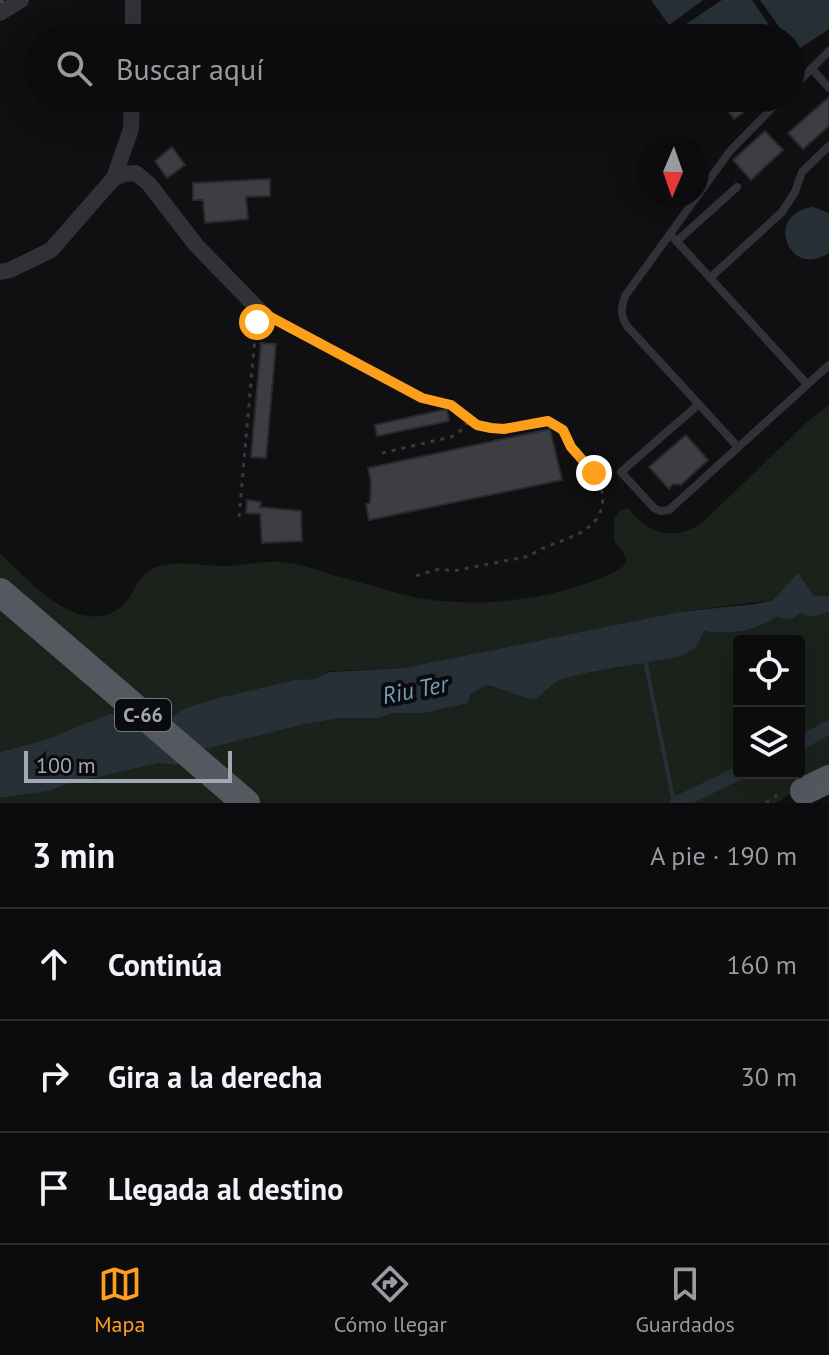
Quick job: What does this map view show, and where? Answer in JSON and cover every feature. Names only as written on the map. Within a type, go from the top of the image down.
[{"type":"highway","name":"C-66","points":[[0,592],[246,803]]},
{"type":"street","points":[[0,13],[21,0]]},
{"type":"street","points":[[133,0],[133,24]]},
{"type":"street","points":[[0,272],[51,250],[114,178],[131,129],[132,112]]},
{"type":"street","points":[[114,178],[136,173],[149,184],[196,245],[261,312]]},
{"type":"lane","points":[[805,76],[829,51]]},
{"type":"lane","points":[[812,69],[829,88]]},
{"type":"lane","points":[[738,447],[622,317],[621,308],[625,296],[674,237],[730,151],[768,112]]},
{"type":"lane","points":[[710,278],[782,212],[795,192],[802,172],[829,146]]},
{"type":"lane","points":[[674,237],[737,187]]},
{"type":"lane","points":[[674,237],[807,384]]},
{"type":"lane","points":[[699,404],[621,472],[660,511],[669,510],[829,365]]},
{"type":"path","points":[[239,517],[255,333],[261,312],[422,398],[451,405],[477,425],[504,429],[538,421],[554,424],[563,430],[571,447],[594,473],[603,496],[602,508],[596,519],[579,533],[554,546],[539,549],[530,556],[453,571],[439,569],[415,576]]},
{"type":"path","points":[[382,453],[451,437],[470,420]]},
{"type":"shaded area","points":[[829,405],[829,596],[814,596],[798,574],[773,600],[679,612],[404,668],[329,671],[314,679],[294,680],[210,700],[183,709],[170,718],[110,715],[45,740],[0,752],[0,553],[55,602],[88,616],[105,615],[121,607],[149,570],[172,564],[223,566],[288,562],[419,598],[472,602],[527,598],[579,586],[623,567],[626,559],[614,541],[614,518],[622,509],[628,508],[644,524],[662,532],[682,532],[702,523],[806,423]]},
{"type":"shaded area","points":[[800,612],[809,617],[829,612],[829,765],[777,803],[0,803],[0,798],[49,791],[159,763],[176,765],[204,749],[305,724],[340,718],[380,718],[392,713],[424,713],[468,703],[470,695],[485,685],[535,700],[557,681],[637,662],[656,661],[703,631],[741,631],[775,617],[791,620]]},
{"type":"water","points":[[651,0],[703,0],[670,24]]},
{"type":"water","points":[[722,0],[752,0],[768,24],[686,24]]},
{"type":"water","points":[[760,0],[829,0],[829,29],[805,45],[805,24],[777,24]]},
{"type":"water","points":[[813,207],[829,213],[829,253],[814,259],[802,258],[793,252],[785,231],[798,212]]},
{"type":"water","name":"Riu Ter","points":[[798,573],[814,596],[829,596],[829,612],[809,617],[800,613],[791,620],[776,617],[742,631],[704,631],[696,647],[682,656],[557,681],[535,700],[486,685],[470,695],[468,703],[424,713],[392,713],[380,718],[340,718],[305,724],[205,749],[176,765],[159,763],[49,791],[0,798],[0,752],[45,740],[110,714],[170,718],[183,709],[210,700],[294,680],[314,679],[329,672],[404,668],[679,612],[755,604],[773,600]]},
{"type":"building","points":[[829,97],[829,126],[803,149],[788,133]]},
{"type":"building","points":[[729,112],[744,112],[734,119]]},
{"type":"building","points":[[765,131],[783,150],[751,180],[733,160]]},
{"type":"building","points":[[172,147],[185,165],[167,178],[155,161]]},
{"type":"building","points":[[270,179],[270,196],[246,197],[248,219],[205,223],[203,200],[193,200],[193,183]]},
{"type":"building","points":[[261,343],[276,344],[266,458],[251,457]]},
{"type":"building","points":[[447,409],[449,421],[377,436],[375,425]]},
{"type":"building","points":[[550,429],[562,480],[369,520],[366,504],[370,503],[371,482],[368,468]]},
{"type":"building","points":[[686,435],[708,460],[681,485],[673,484],[669,489],[649,467]]},
{"type":"building","points":[[247,500],[261,502],[260,507],[301,511],[302,541],[262,543],[260,514],[246,513]]},
{"type":"waterway","points":[[645,660],[674,803]]},
{"type":"waterway","points":[[805,741],[829,727]]},
{"type":"waterway","points":[[677,803],[733,776]]},
{"type":"route","points":[[257,322],[261,312],[422,398],[451,405],[477,425],[504,429],[548,421],[563,430],[571,447],[594,473]]}]
